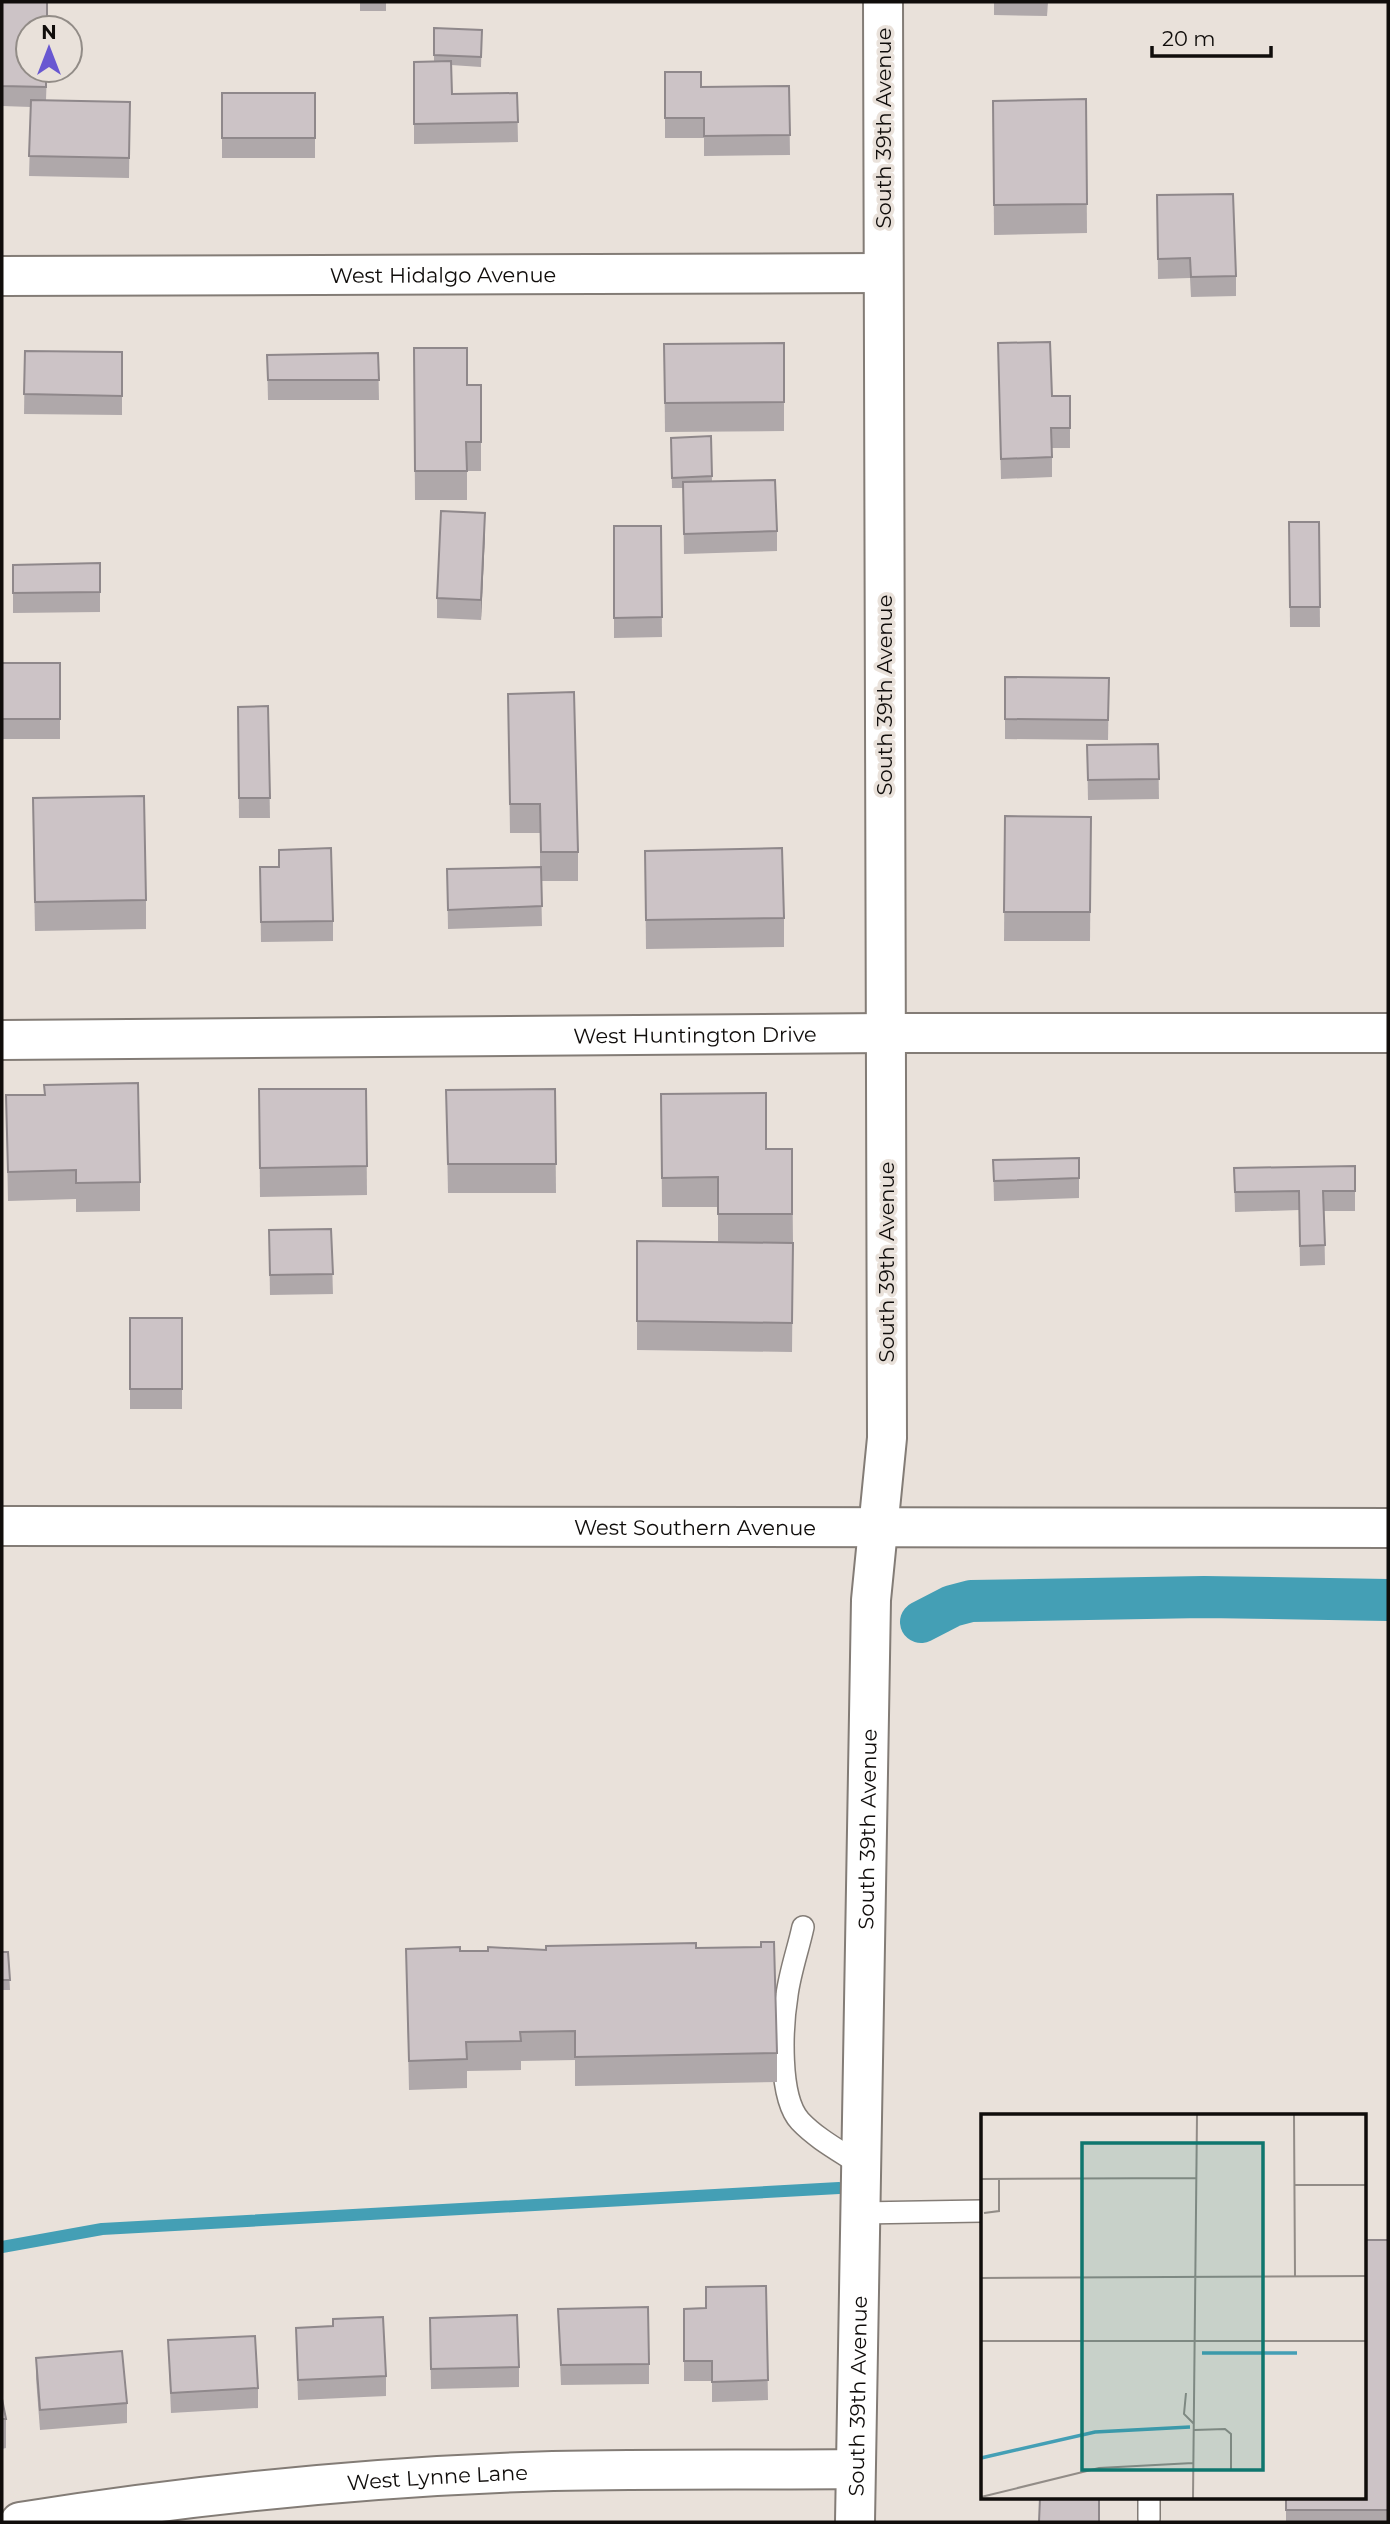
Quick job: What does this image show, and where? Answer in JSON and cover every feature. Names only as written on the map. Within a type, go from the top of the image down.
[{"type":"street","name":"South 39th Avenue","points":[[855,2522],[871,1600],[887,1438],[883,2]]},
{"type":"street","name":"West Hidalgo Avenue","points":[[2,276],[883,273]]},
{"type":"street","name":"West Huntington Drive","points":[[2,1040],[885,1034],[1388,1034]]},
{"type":"street","name":"West Southern Avenue","points":[[2,1527],[1388,1528]]},
{"type":"street","name":"West Lynne Lane","points":[[20,2522],[132,2504],[288,2487],[552,2472],[855,2469]]},
{"type":"lane","points":[[803,1927],[787,1995],[784,2036],[787,2091],[798,2119],[820,2138],[861,2165]]},
{"type":"lane","points":[[860,2213],[981,2211]]},
{"type":"building","points":[[2,2],[47,2],[47,14],[14,14],[14,84],[46,84],[46,87],[2,86]]},
{"type":"building","points":[[434,28],[482,30],[481,57],[434,55]]},
{"type":"building","points":[[451,61],[452,94],[517,93],[518,122],[414,124],[414,62]]},
{"type":"building","points":[[665,72],[701,72],[701,87],[789,86],[790,135],[704,136],[704,118],[665,118]]},
{"type":"building","points":[[222,93],[315,93],[315,138],[222,138]]},
{"type":"building","points":[[1086,99],[1087,204],[994,205],[993,101]]},
{"type":"building","points":[[31,100],[130,102],[129,158],[29,156]]},
{"type":"building","points":[[1233,194],[1236,276],[1191,277],[1190,258],[1158,259],[1157,195]]},
{"type":"building","points":[[1050,342],[1052,396],[1070,396],[1070,428],[1051,428],[1052,457],[1001,459],[998,343]]},
{"type":"building","points":[[784,343],[784,402],[665,403],[664,344]]},
{"type":"building","points":[[414,348],[467,348],[467,385],[481,385],[481,442],[466,442],[467,471],[415,471]]},
{"type":"building","points":[[25,351],[122,352],[122,396],[24,394]]},
{"type":"building","points":[[378,353],[379,380],[268,380],[267,355]]},
{"type":"building","points":[[711,436],[712,476],[672,478],[671,438]]},
{"type":"building","points":[[775,480],[777,531],[684,534],[683,482]]},
{"type":"building","points":[[441,511],[485,513],[481,600],[437,598]]},
{"type":"building","points":[[1289,522],[1319,522],[1320,607],[1290,607]]},
{"type":"building","points":[[614,526],[661,526],[662,617],[614,618]]},
{"type":"building","points":[[100,563],[100,592],[13,593],[13,565]]},
{"type":"building","points":[[2,663],[60,663],[60,719],[2,719]]},
{"type":"building","points":[[1005,677],[1109,678],[1108,720],[1005,719]]},
{"type":"building","points":[[574,692],[578,852],[541,852],[540,804],[510,804],[508,694]]},
{"type":"building","points":[[268,706],[270,798],[239,798],[238,707]]},
{"type":"building","points":[[1158,744],[1159,779],[1088,780],[1087,745]]},
{"type":"building","points":[[144,796],[146,900],[35,902],[33,798]]},
{"type":"building","points":[[1005,816],[1091,817],[1090,912],[1004,912]]},
{"type":"building","points":[[331,848],[333,921],[261,922],[260,867],[279,867],[279,850]]},
{"type":"building","points":[[782,848],[784,918],[646,920],[645,851]]},
{"type":"building","points":[[541,867],[542,906],[448,910],[447,869]]},
{"type":"building","points":[[138,1083],[140,1182],[76,1183],[76,1170],[8,1172],[6,1095],[45,1095],[44,1085]]},
{"type":"building","points":[[259,1089],[366,1089],[367,1166],[260,1168]]},
{"type":"building","points":[[555,1089],[556,1164],[448,1164],[446,1090]]},
{"type":"building","points":[[766,1093],[766,1149],[792,1149],[792,1214],[718,1214],[718,1177],[662,1178],[661,1094]]},
{"type":"building","points":[[1079,1158],[1079,1178],[994,1181],[993,1160]]},
{"type":"building","points":[[1355,1166],[1355,1191],[1323,1191],[1325,1245],[1300,1246],[1299,1191],[1235,1192],[1234,1168]]},
{"type":"building","points":[[331,1229],[333,1274],[270,1275],[269,1230]]},
{"type":"building","points":[[637,1241],[793,1243],[792,1323],[637,1321]]},
{"type":"building","points":[[130,1318],[182,1318],[182,1389],[130,1389]]},
{"type":"building","points":[[761,1942],[774,1942],[777,2053],[575,2057],[575,2031],[520,2032],[521,2041],[466,2042],[467,2059],[409,2061],[406,1949],[460,1947],[460,1951],[488,1951],[488,1947],[546,1950],[546,1946],[696,1943],[696,1948],[761,1947]]},
{"type":"building","points":[[2,1952],[8,1952],[10,1980],[2,1980]]},
{"type":"building","points":[[1366,2240],[1388,2240],[1388,2510],[1286,2510],[1286,2500],[1366,2500]]},
{"type":"building","points":[[766,2286],[768,2380],[712,2382],[712,2361],[684,2361],[684,2309],[706,2308],[706,2287]]},
{"type":"building","points":[[648,2307],[649,2364],[561,2365],[558,2309]]},
{"type":"building","points":[[517,2315],[519,2367],[431,2369],[430,2318]]},
{"type":"building","points":[[383,2317],[386,2376],[298,2380],[296,2328],[333,2326],[333,2319]]},
{"type":"building","points":[[255,2336],[258,2388],[171,2393],[168,2340]]},
{"type":"building","points":[[122,2351],[127,2403],[40,2410],[36,2358]]},
{"type":"building","points":[[2,2399],[6,2419],[2,2419]]},
{"type":"building","points":[[1040,2500],[1099,2500],[1099,2522],[1039,2522]]},
{"type":"waterway","points":[[921,1622],[952,1606],[971,1601],[1204,1597],[1388,1600]]},
{"type":"waterway","points":[[2,2247],[102,2229],[839,2188]]}]
